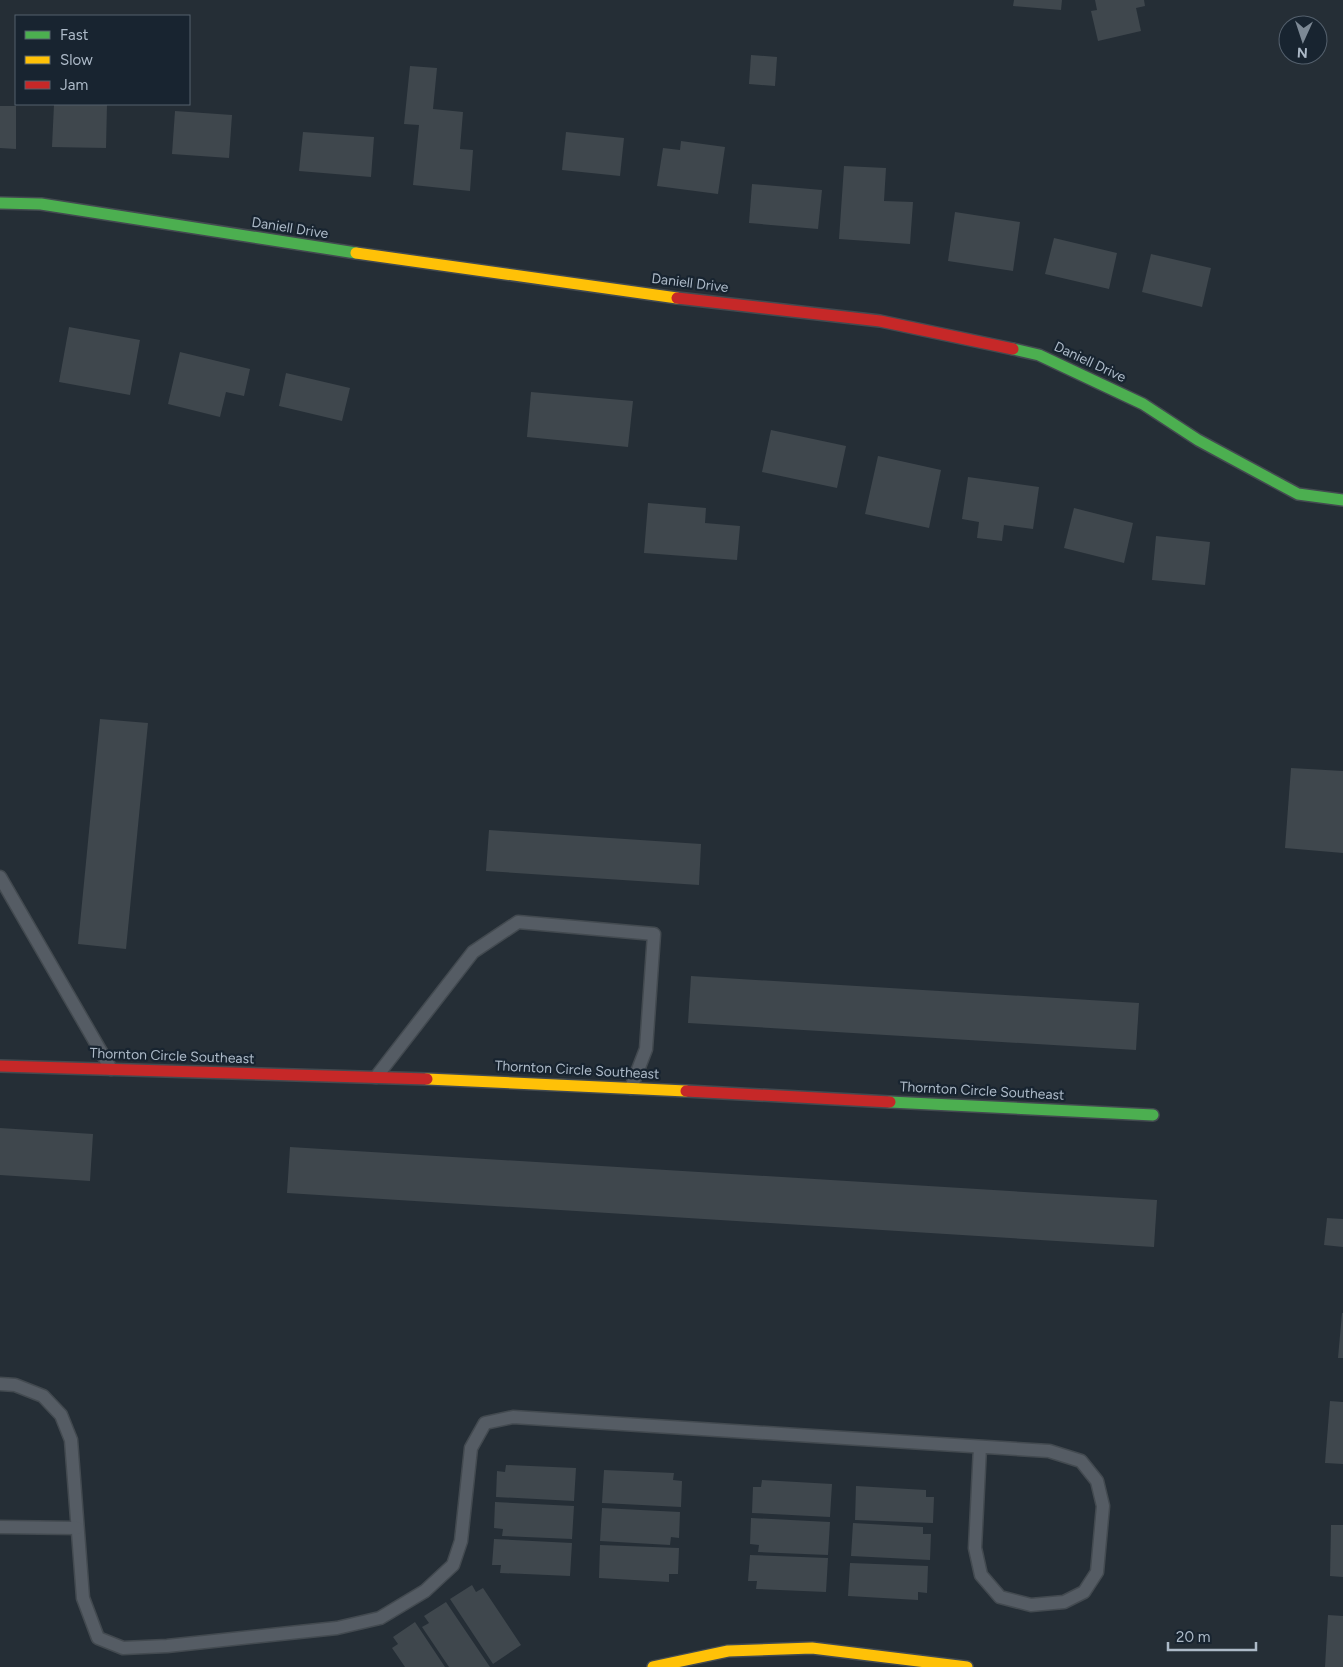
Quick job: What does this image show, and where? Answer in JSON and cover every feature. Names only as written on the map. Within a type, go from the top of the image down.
[{"type":"street","name":"Daniell Drive","points":[[0,203],[41,204],[348,252],[688,299],[880,322],[1039,355],[1143,404],[1198,440],[1298,494],[1343,500]]},
{"type":"street","name":"Thornton Circle Southeast","points":[[0,1066],[484,1080],[1153,1115]]},
{"type":"street","points":[[653,1667],[728,1651],[812,1648],[967,1667]]},
{"type":"lane","points":[[0,877],[111,1069]]},
{"type":"lane","points":[[376,1077],[473,952],[518,922],[654,934],[646,1050],[631,1088]]},
{"type":"lane","points":[[0,1384],[15,1385],[43,1396],[61,1415],[71,1440],[83,1598],[98,1638],[122,1648],[167,1646],[337,1628],[380,1618],[425,1591],[453,1566],[461,1541],[471,1448],[485,1423],[513,1416],[1048,1451],[1081,1461],[1097,1481],[1103,1506],[1097,1572],[1084,1592],[1064,1602],[1031,1605],[1000,1597],[981,1575],[975,1548],[980,1447]]},
{"type":"lane","points":[[0,1527],[77,1528]]},
{"type":"building","points":[[1014,0],[1062,0],[1061,10],[1013,6]]},
{"type":"building","points":[[1095,0],[1144,0],[1145,6],[1136,8],[1141,31],[1098,41],[1091,11],[1097,10]]},
{"type":"building","points":[[751,55],[777,57],[775,86],[749,84]]},
{"type":"building","points":[[410,66],[437,68],[433,109],[463,112],[460,149],[473,150],[470,191],[413,185],[419,125],[404,124]]},
{"type":"building","points":[[54,105],[107,105],[106,148],[52,147]]},
{"type":"building","points":[[0,106],[16,106],[16,149],[0,148]]},
{"type":"building","points":[[175,111],[232,115],[229,158],[172,154]]},
{"type":"building","points":[[303,132],[374,137],[371,177],[299,171]]},
{"type":"building","points":[[566,132],[624,138],[620,176],[562,170]]},
{"type":"building","points":[[681,141],[725,147],[718,194],[657,186],[663,148],[680,150]]},
{"type":"building","points":[[844,166],[886,168],[884,201],[913,202],[910,244],[839,239]]},
{"type":"building","points":[[752,184],[822,190],[818,229],[749,223]]},
{"type":"building","points":[[955,212],[1020,222],[1013,271],[948,261]]},
{"type":"building","points":[[1054,238],[1117,253],[1109,289],[1045,274]]},
{"type":"building","points":[[1151,254],[1211,268],[1202,307],[1142,292]]},
{"type":"building","points":[[69,327],[140,340],[130,395],[59,382]]},
{"type":"building","points":[[180,352],[250,369],[244,396],[226,392],[220,417],[168,404]]},
{"type":"building","points":[[286,373],[350,388],[342,421],[279,406]]},
{"type":"building","points":[[531,392],[633,401],[628,447],[527,437]]},
{"type":"building","points":[[771,430],[846,446],[837,488],[762,472]]},
{"type":"building","points":[[878,456],[941,470],[929,528],[865,514]]},
{"type":"building","points":[[968,477],[1039,487],[1033,529],[1004,525],[1002,541],[977,538],[979,522],[962,519]]},
{"type":"building","points":[[648,503],[706,508],[705,523],[740,526],[737,560],[644,553]]},
{"type":"building","points":[[1074,508],[1133,523],[1124,563],[1064,548]]},
{"type":"building","points":[[1156,536],[1210,542],[1205,585],[1152,580]]},
{"type":"building","points":[[100,719],[148,723],[126,949],[78,944]]},
{"type":"building","points":[[1291,768],[1343,771],[1343,853],[1285,848]]},
{"type":"building","points":[[489,830],[701,844],[699,885],[486,871]]},
{"type":"building","points":[[691,976],[1139,1003],[1136,1050],[688,1023]]},
{"type":"building","points":[[0,1128],[93,1134],[90,1181],[0,1175]]},
{"type":"building","points":[[290,1147],[1157,1200],[1154,1247],[287,1193]]},
{"type":"building","points":[[1327,1218],[1343,1219],[1343,1247],[1324,1245]]},
{"type":"building","points":[[1342,1313],[1343,1358],[1338,1358]]},
{"type":"building","points":[[1330,1401],[1343,1402],[1343,1464],[1325,1463]]},
{"type":"building","points":[[506,1465],[576,1468],[574,1501],[496,1497],[497,1471],[505,1472]]},
{"type":"building","points":[[604,1470],[674,1473],[673,1480],[682,1481],[681,1507],[602,1503]]},
{"type":"building","points":[[762,1480],[832,1484],[830,1517],[752,1513],[753,1487],[761,1487]]},
{"type":"building","points":[[856,1486],[926,1490],[926,1497],[934,1497],[933,1523],[855,1520]]},
{"type":"building","points":[[495,1502],[574,1506],[572,1539],[502,1536],[503,1529],[494,1528]]},
{"type":"building","points":[[602,1508],[680,1512],[679,1538],[671,1537],[670,1545],[600,1541]]},
{"type":"building","points":[[751,1518],[830,1522],[828,1555],[758,1552],[759,1545],[750,1544]]},
{"type":"building","points":[[853,1523],[923,1527],[923,1534],[931,1534],[930,1560],[851,1556]]},
{"type":"building","points":[[1331,1525],[1343,1525],[1343,1577],[1330,1576]]},
{"type":"building","points":[[494,1539],[572,1543],[570,1576],[500,1573],[501,1565],[492,1565]]},
{"type":"building","points":[[600,1545],[679,1548],[678,1574],[669,1574],[669,1582],[599,1578]]},
{"type":"building","points":[[750,1555],[828,1558],[826,1592],[756,1589],[757,1581],[748,1581]]},
{"type":"building","points":[[850,1563],[928,1566],[927,1593],[918,1592],[918,1600],[848,1596]]},
{"type":"building","points":[[472,1585],[476,1592],[483,1588],[521,1645],[493,1664],[450,1599]]},
{"type":"building","points":[[446,1602],[490,1667],[449,1667],[422,1627],[429,1623],[424,1616]]},
{"type":"building","points":[[1328,1615],[1343,1616],[1343,1667],[1325,1667]]},
{"type":"building","points":[[415,1622],[445,1667],[405,1667],[392,1648],[398,1644],[393,1637]]},
{"type":"traffic: fast","points":[[0,203],[41,204],[356,253]]},
{"type":"traffic: fast","points":[[1013,349],[1039,355],[1143,404],[1198,440],[1298,494],[1343,500]]},
{"type":"traffic: fast","points":[[890,1102],[1153,1115]]},
{"type":"traffic: slow","points":[[356,253],[677,298]]},
{"type":"traffic: slow","points":[[427,1079],[686,1091]]},
{"type":"traffic: slow","points":[[653,1667],[728,1651],[812,1648],[967,1667]]},
{"type":"traffic: jam","points":[[677,298],[880,321],[1013,349]]},
{"type":"traffic: jam","points":[[0,1066],[427,1079]]},
{"type":"traffic: jam","points":[[686,1091],[890,1102]]}]
